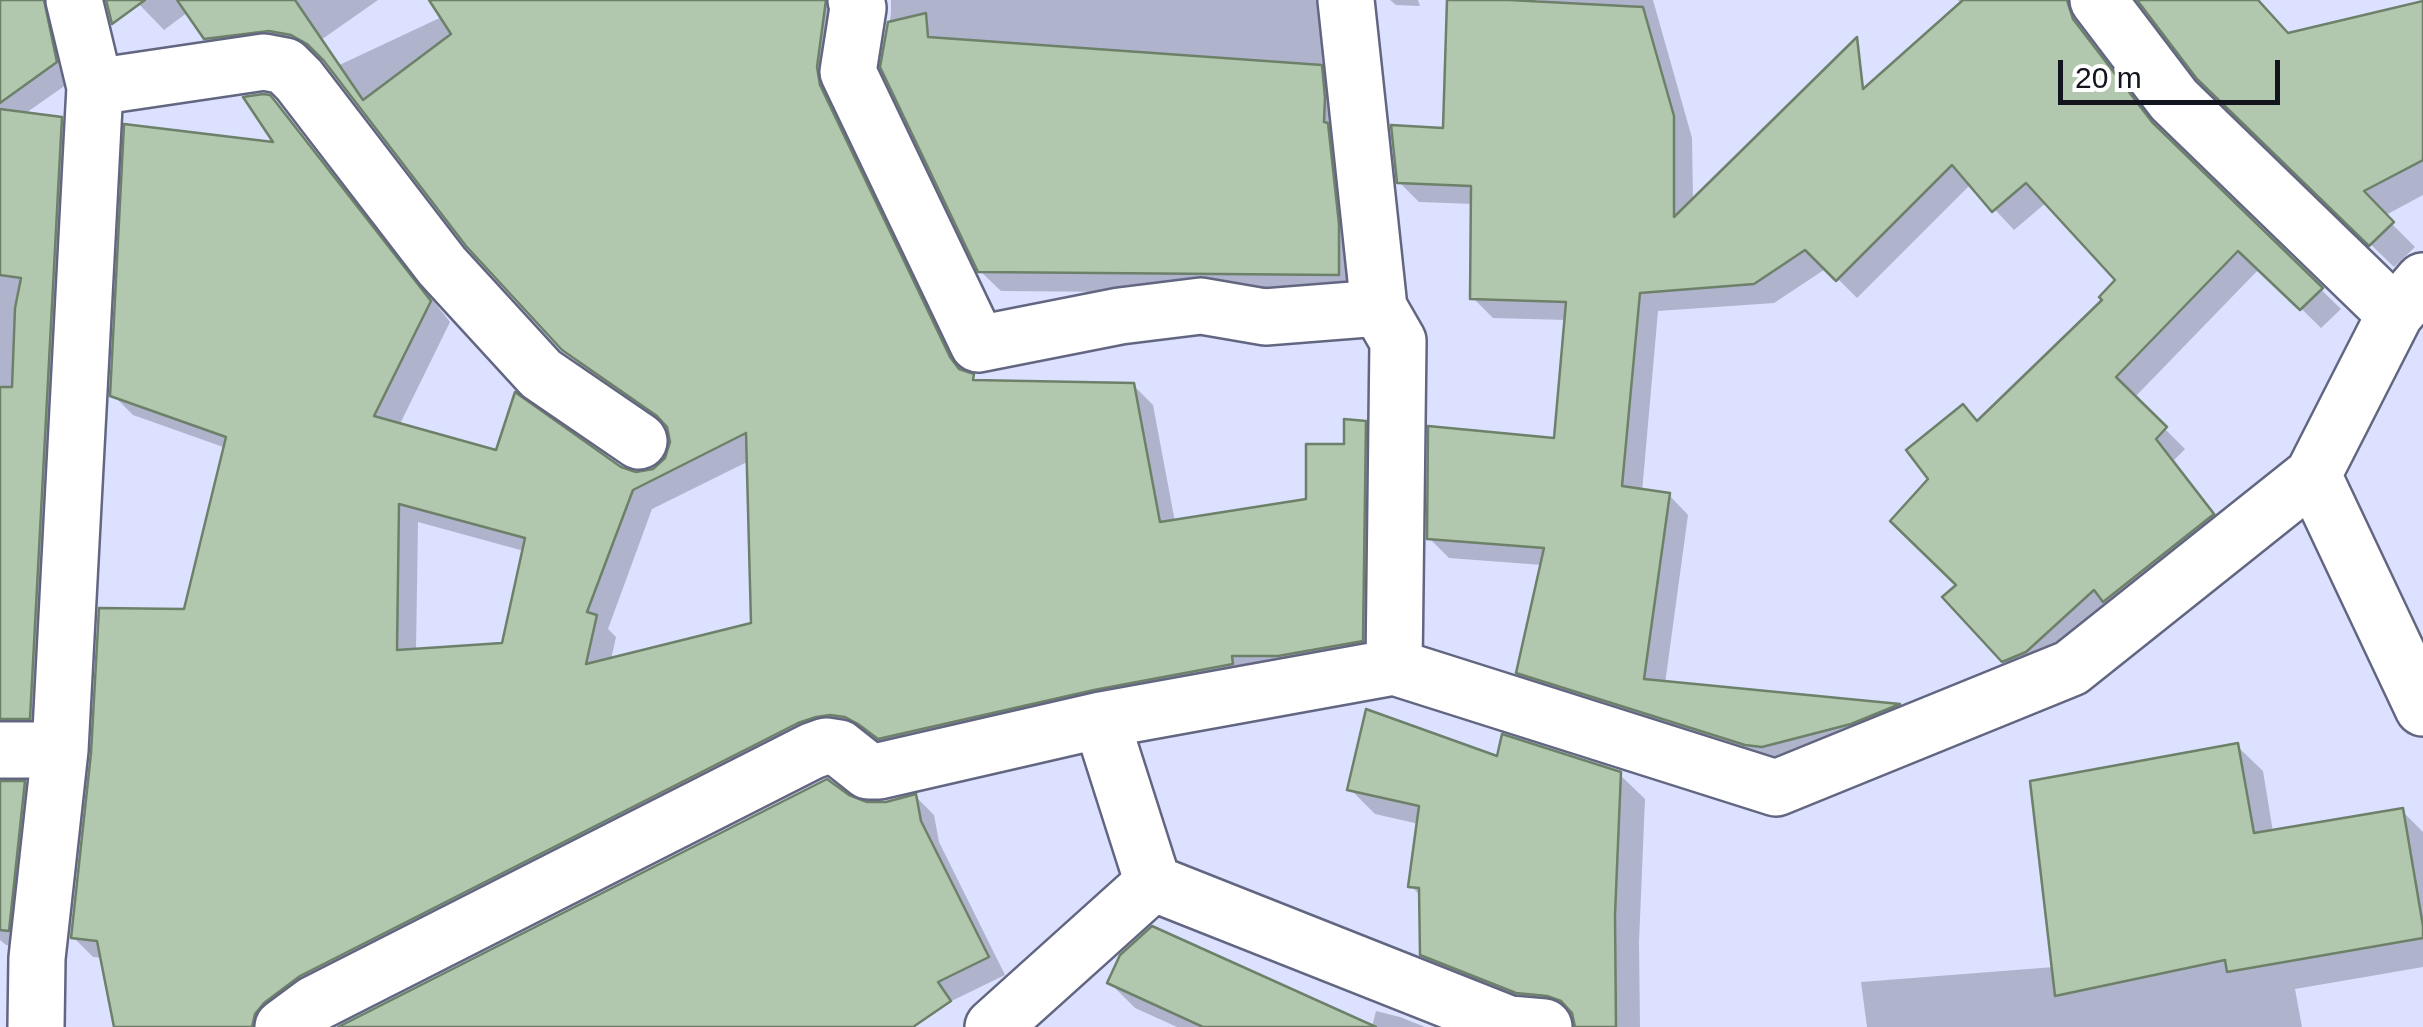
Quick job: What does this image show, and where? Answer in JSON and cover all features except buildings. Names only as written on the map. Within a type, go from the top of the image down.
[{"type":"street","points":[[36,1027],[19,962],[60,750],[94,87],[74,0]]},
{"type":"street","points":[[856,0],[848,72],[978,344],[1120,316],[1202,306],[1265,317],[1378,308]]},
{"type":"street","points":[[1346,0],[1378,308],[1398,342],[1394,668]]},
{"type":"street","points":[[283,1027],[314,1004],[826,746],[839,748],[868,772],[879,771],[1102,720],[1394,668],[1776,788],[2071,668],[2314,475],[2409,297],[2174,100],[2098,0]]},
{"type":"street","points":[[94,87],[264,62],[285,66],[442,266],[541,374],[639,441]]},
{"type":"street","points":[[2314,475],[2423,708]]},
{"type":"street","points":[[1102,720],[1154,883]]},
{"type":"street","points":[[0,750],[60,750]]},
{"type":"street","points":[[993,1027],[1154,883]]},
{"type":"street","points":[[1154,883],[1509,1024],[1544,1027]]}]
